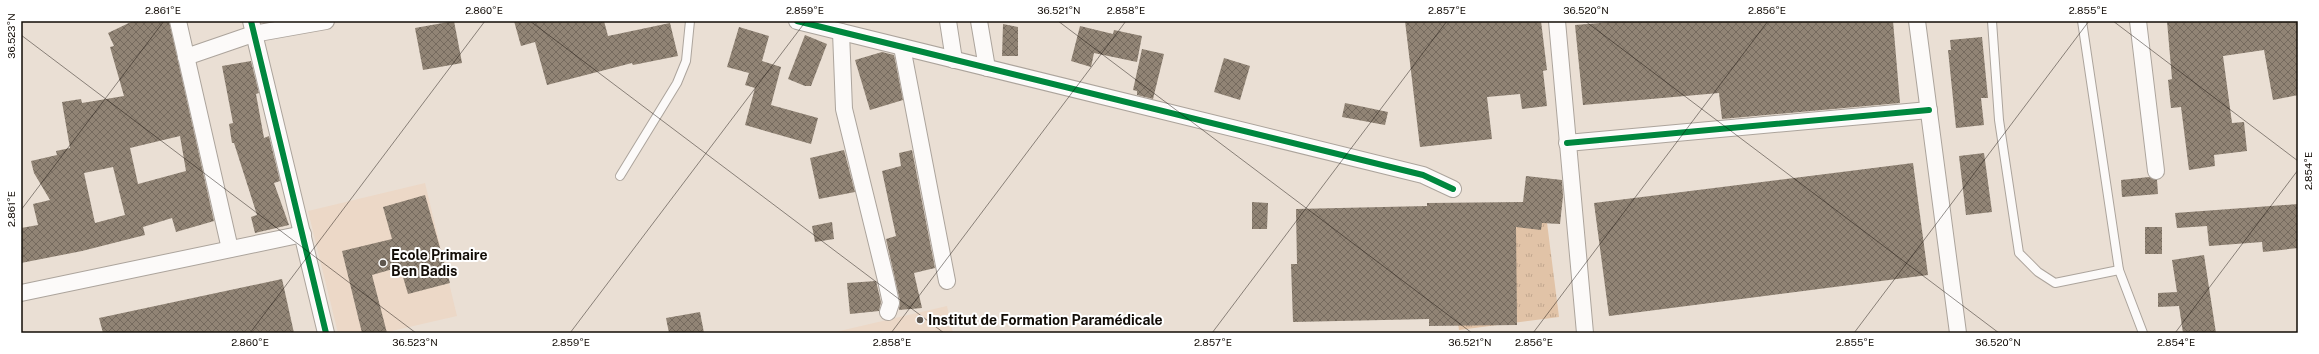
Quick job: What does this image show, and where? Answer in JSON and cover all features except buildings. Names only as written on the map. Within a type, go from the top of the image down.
[{"type":"street","points":[[178,21],[230,249]]},
{"type":"street","points":[[186,57],[252,28],[326,21]]},
{"type":"street","points":[[797,21],[1423,174],[1453,189]]},
{"type":"street","points":[[948,21],[954,60]]},
{"type":"street","points":[[979,21],[987,68]]},
{"type":"street","points":[[1557,21],[1585,333]]},
{"type":"street","points":[[1917,21],[1958,333]]},
{"type":"street","points":[[2138,21],[2156,171]]},
{"type":"street","points":[[252,28],[326,333]]},
{"type":"street","points":[[841,32],[844,109],[891,304],[888,312]]},
{"type":"street","points":[[902,46],[947,281]]},
{"type":"street","points":[[1567,143],[1929,110]]},
{"type":"street","points":[[21,293],[303,234]]},
{"type":"lane","points":[[620,176],[678,83],[686,61],[690,21]]},
{"type":"lane","points":[[1992,21],[1999,120],[2019,253],[2038,272],[2055,283],[2119,270]]},
{"type":"lane","points":[[2082,21],[2119,270],[2143,333]]},
{"type":"shaded area","name":"Ecole Primaire Ben Badis","points":[[425,183],[457,316],[383,333],[338,333],[308,211]]},
{"type":"shaded area","name":"Institut de Formation Paramédicale","points":[[947,306],[953,333],[831,333]]},
{"type":"green space","points":[[1545,207],[1559,317],[1459,330],[1444,220]]},
{"type":"cycle path","points":[[251,21],[326,333]]},
{"type":"cycle path","points":[[797,21],[1423,175],[1453,189]]},
{"type":"cycle path","points":[[1567,143],[1929,110]]},
{"type":"place","name":"Ecole Primaire Ben Badis","points":[[383,263]]},
{"type":"place","name":"Institut de Formation Paramédicale","points":[[920,320]]}]
